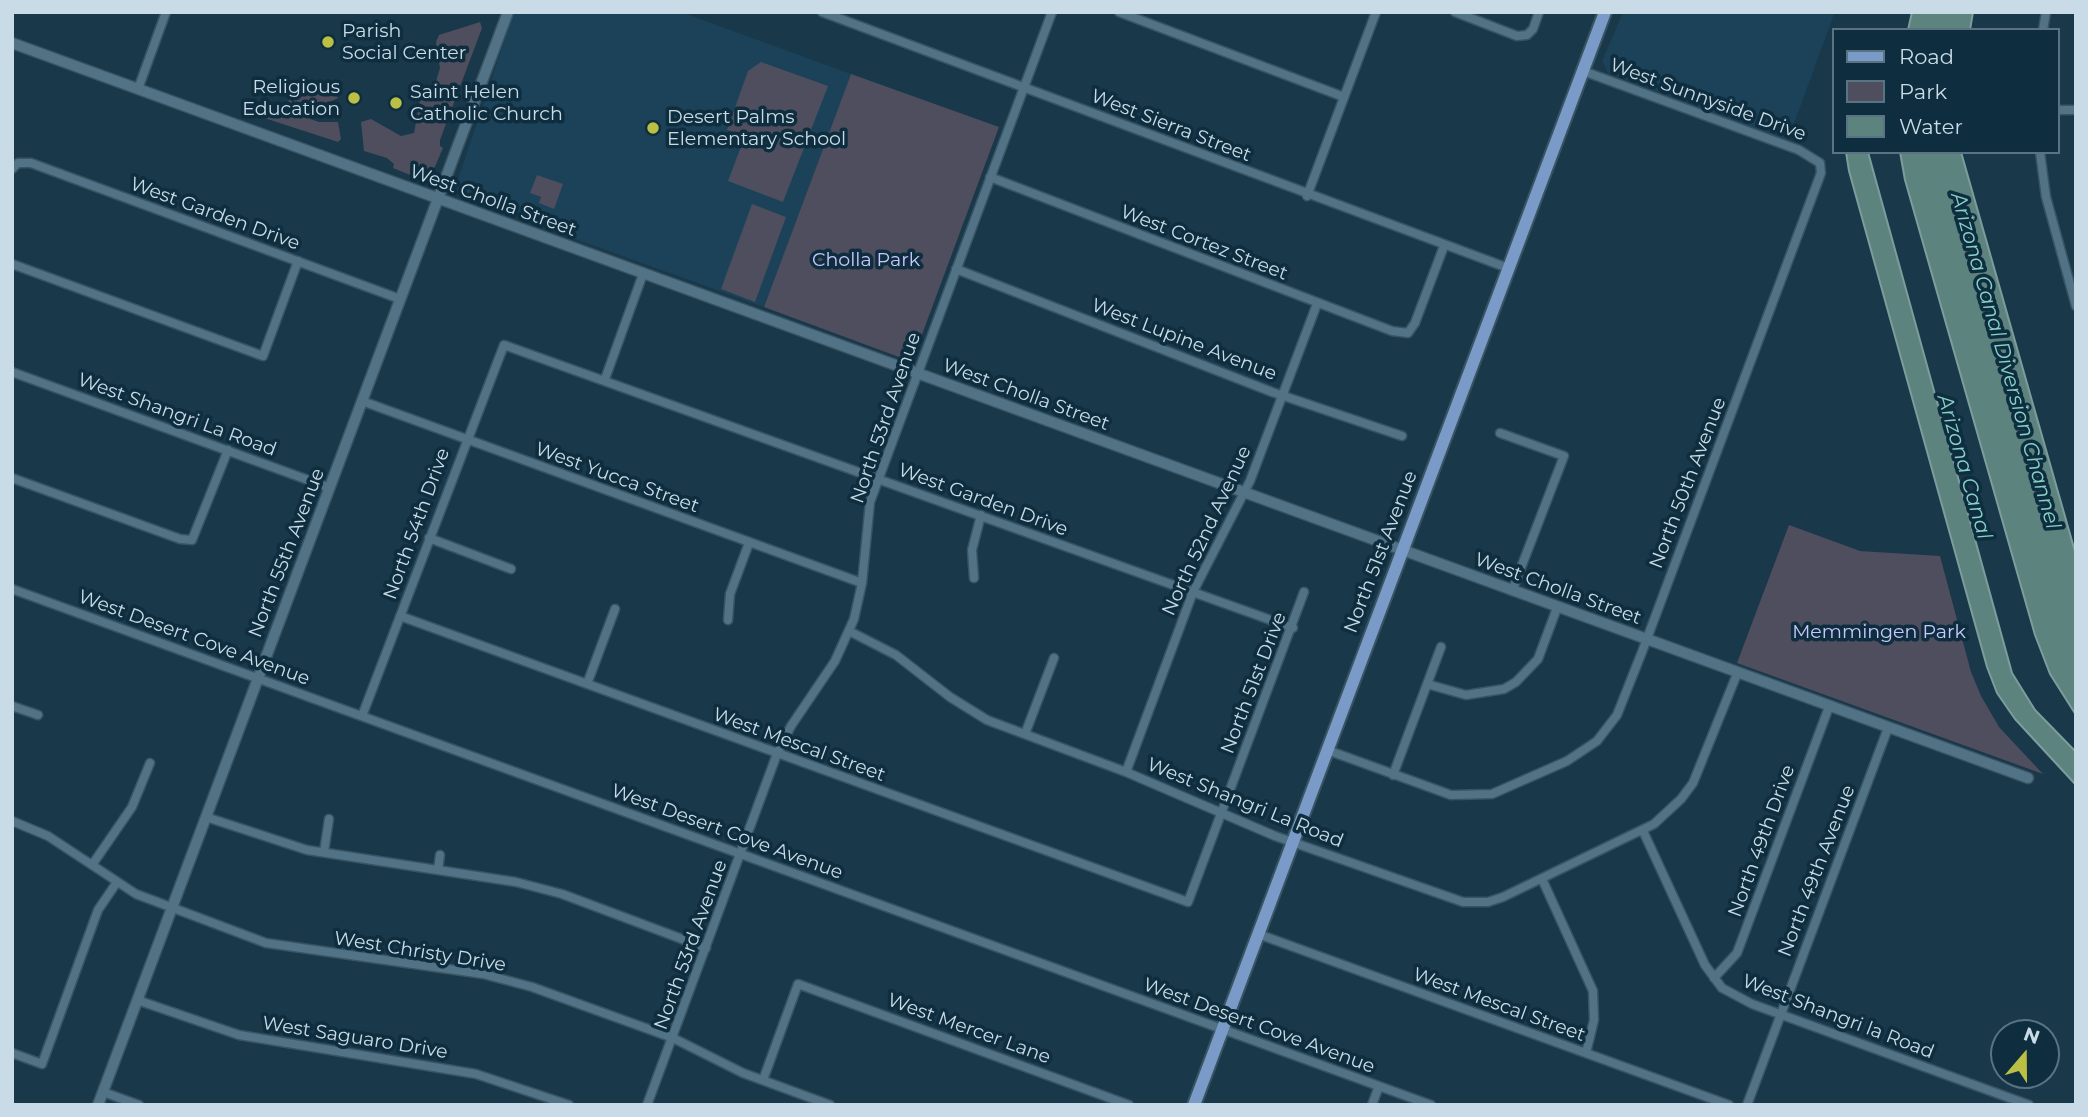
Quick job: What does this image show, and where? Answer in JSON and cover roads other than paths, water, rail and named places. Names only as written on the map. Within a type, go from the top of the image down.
[{"type":"main road","name":"North 51st Avenue","points":[[1194,1105],[1605,12]]},
{"type":"street","points":[[138,89],[166,12]]},
{"type":"street","name":"North 55th Avenue","points":[[98,1105],[508,12]]},
{"type":"street","name":"West Sierra Street","points":[[822,12],[1024,86],[1307,196],[1508,268]]},
{"type":"street","name":"North 53rd Avenue","points":[[647,1105],[777,754],[791,726],[835,661],[849,631],[862,583],[866,525],[878,479],[1052,12]]},
{"type":"street","points":[[1119,12],[1344,97]]},
{"type":"street","points":[[1307,196],[1376,12]]},
{"type":"street","points":[[1455,12],[1517,36],[1527,35],[1539,12]]},
{"type":"street","name":"West Cholla Street","points":[[12,43],[438,201],[2028,778]]},
{"type":"street","name":"West Sunnyside Drive","points":[[1583,71],[1793,148],[1816,158],[1820,163]]},
{"type":"street","points":[[2040,154],[2046,197],[2076,306]]},
{"type":"street","name":"West Garden Drive","points":[[15,166],[31,163],[400,299]]},
{"type":"street","name":"North 50th Avenue","points":[[1393,775],[1451,795],[1475,797],[1508,789],[1583,753],[1607,730],[1617,715],[1646,640],[1821,173],[1820,163]]},
{"type":"street","name":"West Cortez Street","points":[[990,177],[1392,331],[1408,333],[1415,323],[1444,246]]},
{"type":"street","points":[[12,264],[263,356],[298,261]]},
{"type":"street","name":"West Lupine Avenue","points":[[956,269],[1282,395],[1402,436]]},
{"type":"street","points":[[605,379],[643,274]]},
{"type":"street","name":"North 52nd Avenue","points":[[1126,772],[1193,592],[1244,493],[1317,304]]},
{"type":"street","name":"West Garden Drive","points":[[504,345],[1293,628]]},
{"type":"street","name":"North 54th Drive","points":[[362,716],[504,345]]},
{"type":"street","name":"West Shangri La Road","points":[[12,372],[330,488]]},
{"type":"street","name":"West Yucca Street","points":[[362,401],[862,583]]},
{"type":"street","points":[[1500,433],[1564,456],[1512,592]]},
{"type":"street","points":[[12,478],[180,539],[192,540],[228,450]]},
{"type":"street","points":[[974,578],[972,550],[981,515]]},
{"type":"street","points":[[429,538],[511,569]]},
{"type":"street","points":[[728,620],[730,594],[749,543]]},
{"type":"street","name":"West Desert Cove Avenue","points":[[12,589],[1431,1105]]},
{"type":"street","name":"North 51st Drive","points":[[1188,902],[1293,628],[1304,592]]},
{"type":"street","points":[[1427,684],[1466,695],[1504,689],[1516,682],[1538,659],[1557,608]]},
{"type":"street","points":[[587,684],[615,609]]},
{"type":"street","name":"West Mescal Street","points":[[400,616],[1188,902]]},
{"type":"street","name":"West Shangri La Road","points":[[849,631],[896,655],[950,697],[987,720],[1126,772],[1292,842],[1463,902],[1488,902],[1542,879],[1643,831],[1668,812],[1693,783],[1737,674]]},
{"type":"street","points":[[1327,750],[1393,775],[1441,647]]},
{"type":"street","points":[[1025,734],[1054,658]]},
{"type":"street","points":[[12,706],[38,715]]},
{"type":"street","name":"North 49th Drive","points":[[1714,978],[1737,953],[1829,707]]},
{"type":"street","name":"North 49th Avenue","points":[[1747,1105],[1888,728]]},
{"type":"street","points":[[92,865],[132,807],[150,763]]},
{"type":"street","points":[[206,817],[286,845],[516,883],[562,894],[706,948]]},
{"type":"street","points":[[324,852],[328,819]]},
{"type":"street","name":"West Christy Drive","points":[[12,821],[48,836],[117,882],[172,909],[266,943],[482,974],[555,995],[673,1038],[763,1080],[830,1105]]},
{"type":"street","name":"West Shangri la Road","points":[[1643,831],[1714,978],[1736,997],[2029,1105]]},
{"type":"street","points":[[438,870],[440,856]]},
{"type":"street","points":[[1542,879],[1594,991],[1594,1020],[1586,1053]]},
{"type":"street","points":[[12,1053],[42,1064],[98,910],[117,882]]},
{"type":"street","name":"West Mescal Street","points":[[1258,934],[1728,1105]]},
{"type":"street","name":"West Mercer Lane","points":[[763,1080],[798,984],[1129,1105]]},
{"type":"street","name":"West Saguaro Drive","points":[[137,1000],[239,1035],[476,1074],[569,1105]]},
{"type":"street","points":[[1372,1105],[1379,1086]]},
{"type":"street","points":[[103,1091],[139,1105]]},
{"type":"street","points":[[1097,1105],[1101,1094]]},
{"type":"water","points":[[1912,12],[1973,12],[1970,28],[1908,28]]},
{"type":"water","points":[[1846,154],[1869,154],[2012,673],[2035,710],[2076,752],[2076,785],[2015,719],[1997,693],[1987,667]]},
{"type":"water","name":"Arizona Canal Diversion Channel","points":[[1900,154],[1962,154],[2076,555],[2076,715],[2050,674],[2035,635],[1905,180]]},
{"type":"place","name":"Parish Social Center","points":[[328,42]]},
{"type":"place","name":"Religious Education","points":[[354,98]]},
{"type":"place","name":"Saint Helen Catholic Church","points":[[396,103]]},
{"type":"place","name":"Desert Palms Elementary School","points":[[653,128]]},
{"type":"park label","name":"Cholla Park","points":[[866,260]]},
{"type":"park label","name":"Memmingen Park","points":[[1879,632]]},
{"type":"water label","name":"Arizona Canal","points":[[1964,467]]}]
